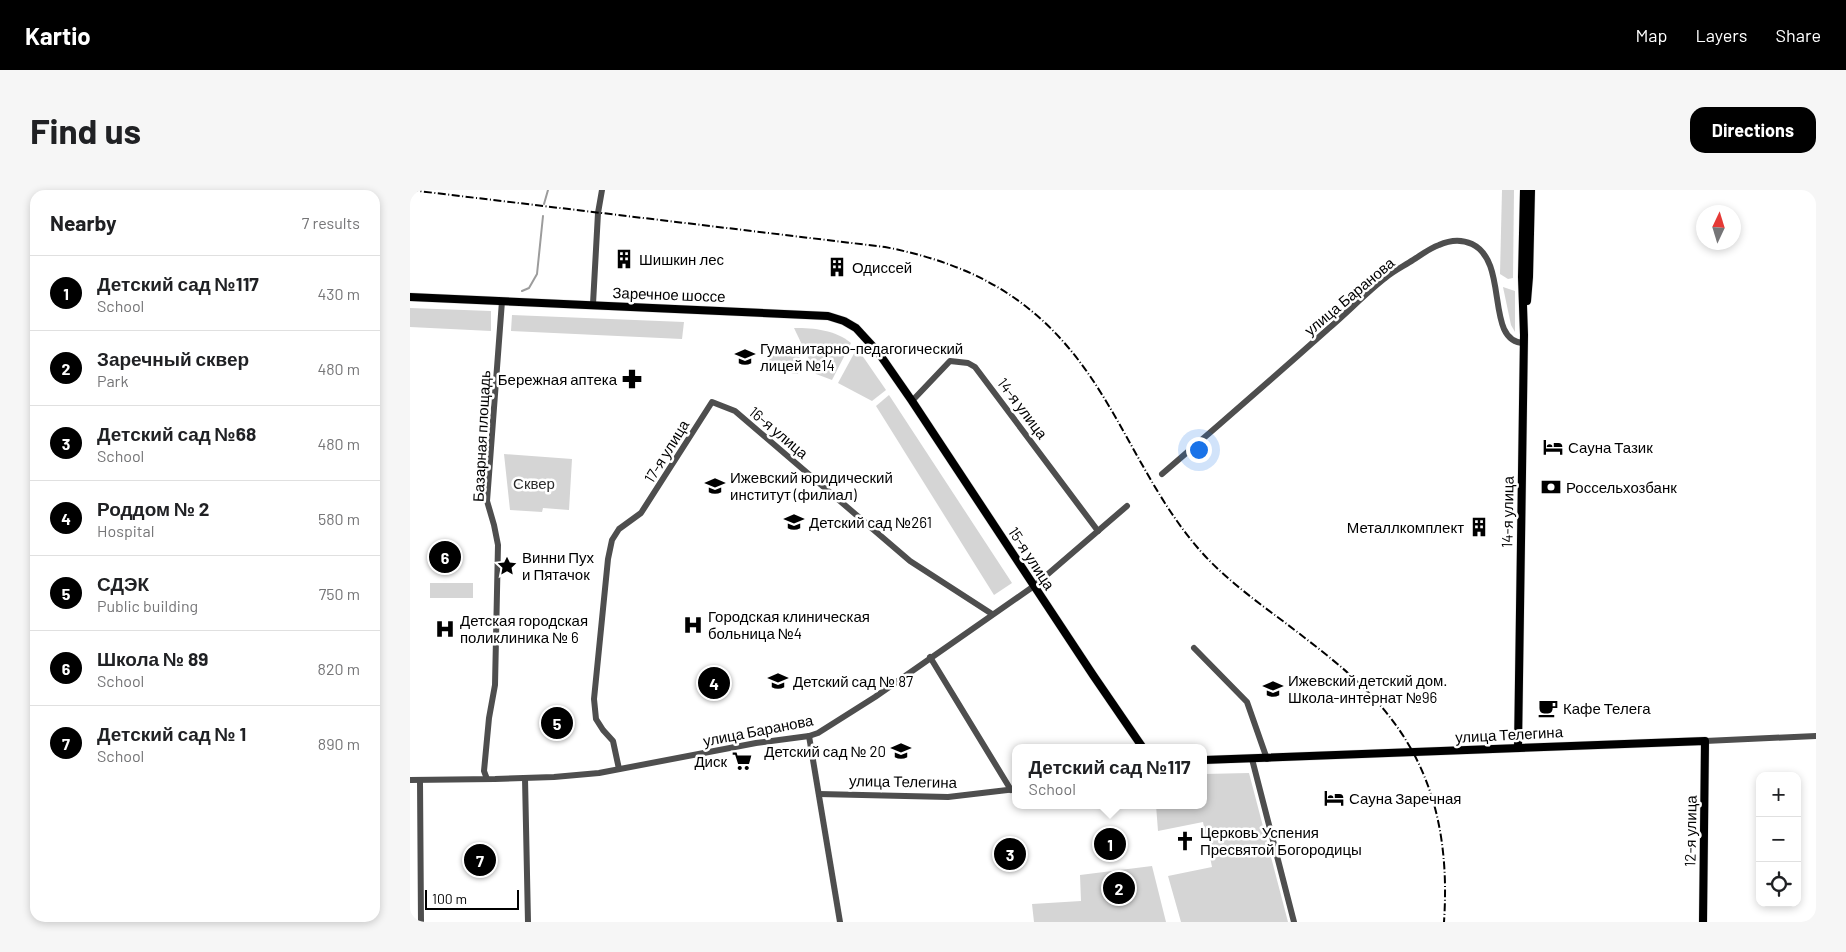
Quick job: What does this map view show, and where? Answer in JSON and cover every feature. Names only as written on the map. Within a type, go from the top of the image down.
[{"type":"main road","points":[[1524,190],[1526,277]]},
{"type":"main road","points":[[1526,277],[1531,190]]},
{"type":"main road","name":"14-я улица","points":[[1518,748],[1526,277]]},
{"type":"main road","name":"Заречное шоссе","points":[[410,297],[828,316],[844,321],[856,328],[878,352],[898,382]]},
{"type":"main road","name":"15-я улица","points":[[898,382],[912,400],[1092,676],[1141,744]]},
{"type":"main road","name":"улица Телегина","points":[[1207,760],[1705,741]]},
{"type":"main road","name":"12-я улица","points":[[1703,922],[1705,741]]},
{"type":"street","points":[[593,304],[598,213],[602,190]]},
{"type":"street","name":"улица Баранова","points":[[1162,474],[1262,390],[1386,278],[1438,245],[1460,240],[1476,246],[1483,252],[1494,277],[1503,329],[1512,341],[1524,339]]},
{"type":"street","name":"Базарная площадь","points":[[487,779],[484,771],[489,718],[495,686],[498,545],[487,501],[502,301]]},
{"type":"street","name":"14-я улица","points":[[912,400],[950,362],[962,362],[975,367],[1098,531]]},
{"type":"street","name":"17-я улица","points":[[619,769],[613,740],[596,719],[594,700],[608,559],[612,540],[619,529],[641,513],[712,402]]},
{"type":"street","name":"16-я улица","points":[[712,402],[735,411],[910,561],[992,614]]},
{"type":"street","name":"улица Баранова","points":[[410,780],[570,776],[619,769],[761,742],[809,736],[828,728],[876,697],[930,657],[1034,586],[1127,506]]},
{"type":"street","points":[[1194,648],[1247,702],[1267,758]]},
{"type":"street","points":[[930,657],[1012,787]]},
{"type":"street","points":[[809,736],[840,922]]},
{"type":"street","name":"улица Телегина","points":[[1705,741],[1816,736]]},
{"type":"street","points":[[1252,759],[1294,922]]},
{"type":"street","points":[[524,778],[528,922]]},
{"type":"street","points":[[420,780],[421,922]]},
{"type":"street","name":"улица Телегина","points":[[819,794],[948,797],[1012,790]]},
{"type":"green space","points":[[1502,190],[1514,190],[1513,278],[1508,279],[1500,274]]},
{"type":"green space","points":[[1503,287],[1515,291],[1515,332],[1511,325]]},
{"type":"green space","points":[[410,308],[491,311],[491,331],[410,327]]},
{"type":"green space","points":[[512,315],[684,322],[682,339],[511,331]]},
{"type":"green space","points":[[794,328],[824,331],[838,335],[851,343],[832,380],[816,374]]},
{"type":"green space","points":[[857,348],[886,390],[872,401],[838,383]]},
{"type":"green space","points":[[770,353],[800,357],[798,374],[768,370]]},
{"type":"green space","points":[[889,395],[1012,583],[994,595],[876,406]]},
{"type":"green space","name":"Сквер","points":[[504,454],[572,459],[569,510],[543,508],[542,512],[510,510]]},
{"type":"green space","points":[[430,583],[473,583],[473,598],[430,598]]},
{"type":"green space","points":[[1249,773],[1288,922],[1181,922],[1168,876],[1212,867],[1203,822],[1158,831],[1156,809],[1207,809],[1207,774]]},
{"type":"green space","points":[[1152,866],[1166,922],[1034,922],[1032,904],[1081,901],[1080,875]]},
{"type":"waterway","points":[[544,204],[548,190]]},
{"type":"waterway","points":[[522,291],[529,288],[537,274],[543,216]]},
{"type":"railway","points":[[410,190],[885,247],[920,255],[953,266],[982,279],[1010,295],[1035,314],[1059,337],[1081,363],[1113,412],[1146,472],[1170,510],[1197,547],[1257,602],[1322,651],[1356,680],[1387,713],[1406,740],[1420,767],[1439,825],[1445,889],[1444,922]]},
{"type":"place","name":"Шишкин лес","points":[[624,259]]},
{"type":"place","name":"Одиссей","points":[[837,267]]},
{"type":"place","name":"Гуманитарно-педагогический лицей №14","points":[[745,357]]},
{"type":"place","name":"Бережная аптека","points":[[632,379]]},
{"type":"place","name":"Сауна Тазик","points":[[1553,447]]},
{"type":"place","name":"Ижевский юридический институт (филиал)","points":[[715,486]]},
{"type":"place","name":"Россельхозбанк","points":[[1551,487]]},
{"type":"place","name":"Детский сад №261","points":[[794,522]]},
{"type":"place","name":"Металлкомплект","points":[[1479,527]]},
{"type":"place","name":"Школа № 89","points":[[445,557]]},
{"type":"place","name":"Винни Пух и Пятачок","points":[[507,566]]},
{"type":"place","name":"Городская клиническая больница №4","points":[[693,625]]},
{"type":"place","name":"Детская городская поликлиника № 6","points":[[445,629]]},
{"type":"place","name":"Детский сад № 87","points":[[778,681]]},
{"type":"place","name":"Роддом № 2","points":[[714,683]]},
{"type":"place","name":"Ижевский детский дом. Школа-интернат №96","points":[[1273,689]]},
{"type":"place","name":"Кафе Телега","points":[[1548,708]]},
{"type":"place","name":"СДЭК","points":[[557,723]]},
{"type":"place","name":"Детский сад № 20","points":[[901,751]]},
{"type":"place","name":"Диск","points":[[742,761]]},
{"type":"place","name":"Сауна Заречная","points":[[1334,798]]},
{"type":"place","name":"Церковь Успения Пресвятой Богородицы","points":[[1185,841]]},
{"type":"place","name":"Детский сад №117","points":[[1110,844]]},
{"type":"place","name":"Детский сад №68","points":[[1010,854]]},
{"type":"place","name":"Детский сад № 1","points":[[480,860]]},
{"type":"place","name":"Заречный сквер","points":[[1119,888]]}]
